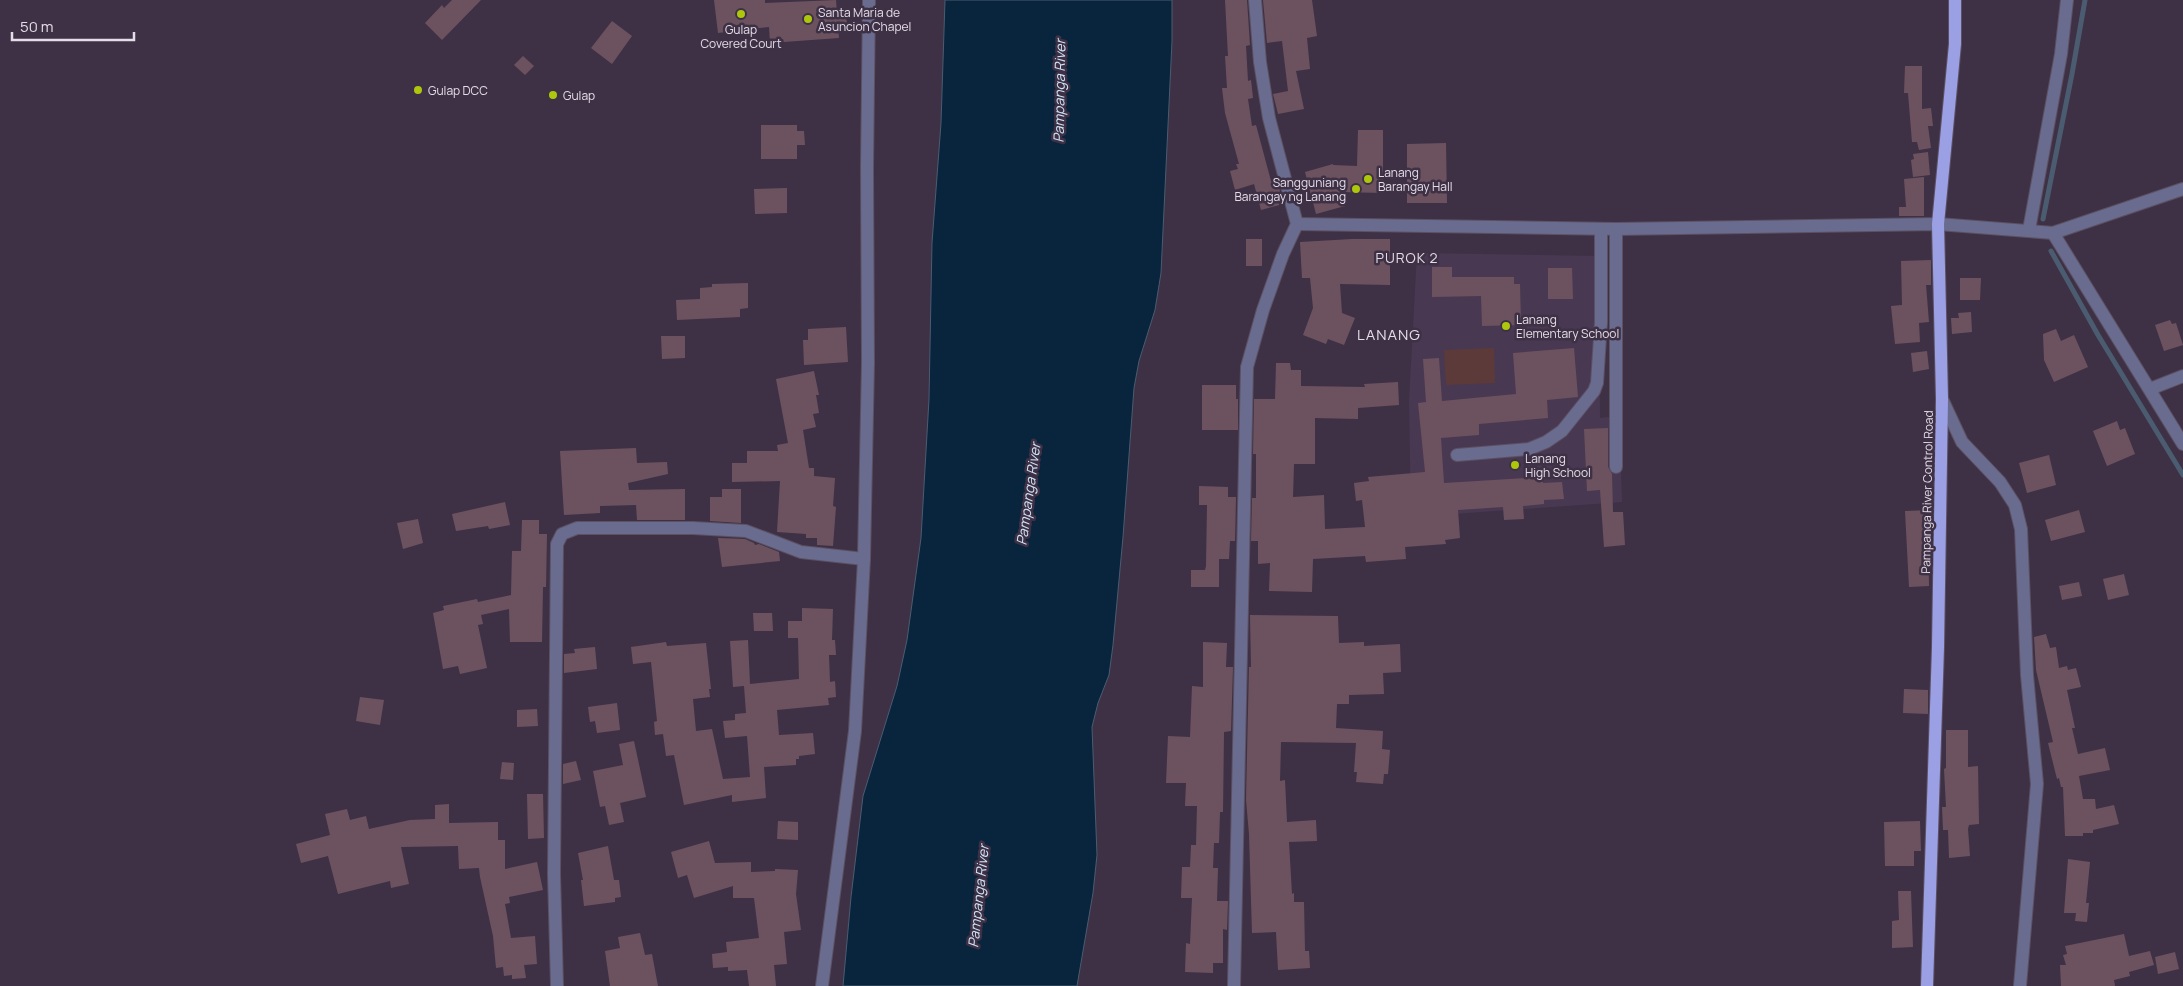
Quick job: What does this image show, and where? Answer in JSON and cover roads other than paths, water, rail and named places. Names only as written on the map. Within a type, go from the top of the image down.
[{"type":"main road","name":"Pampanga River Control Road","points":[[1927,986],[1938,657],[1942,400],[1938,224],[1955,44],[1956,0]]},
{"type":"street","points":[[822,986],[855,731],[864,559],[868,363],[867,168],[869,0]]},
{"type":"street","points":[[1234,986],[1247,367],[1263,310],[1283,254],[1297,224],[1269,118],[1260,62],[1254,0]]},
{"type":"street","points":[[2029,230],[2061,54],[2068,0]]},
{"type":"street","points":[[1297,224],[1601,229],[1938,224],[2053,233],[2183,189]]},
{"type":"street","points":[[1456,455],[1529,449],[1546,442],[1562,430],[1594,391],[1597,383],[1601,322],[1601,229]]},
{"type":"street","points":[[1616,229],[1616,467]]},
{"type":"street","points":[[2053,233],[2183,444]]},
{"type":"street","points":[[2150,390],[2183,376]]},
{"type":"street","points":[[1942,400],[1962,442],[2000,482],[2015,505],[2021,529],[2027,675],[2037,784],[2020,986]]},
{"type":"street","points":[[557,986],[554,874],[556,544],[562,534],[577,528],[693,528],[746,531],[801,552],[864,559]]},
{"type":"water","name":"Pampanga River","points":[[945,0],[1172,0],[1172,41],[1161,273],[1155,310],[1139,361],[1134,388],[1113,645],[1109,675],[1098,703],[1092,727],[1097,855],[1093,893],[1077,986],[843,986],[863,796],[897,686],[907,640],[921,538],[929,399],[932,243],[941,123]]},
{"type":"waterway","points":[[2043,219],[2085,0]]},
{"type":"waterway","points":[[2051,251],[2098,335],[2183,475]]},
{"type":"place","name":"Gulap Covered Court","points":[[741,14]]},
{"type":"place","name":"Santa Maria de Asuncion Chapel","points":[[808,19]]},
{"type":"place","name":"Gulap DCC","points":[[418,90]]},
{"type":"place","name":"Gulap","points":[[553,95]]},
{"type":"place","name":"Lanang Barangay Hall","points":[[1368,179]]},
{"type":"place","name":"Sangguniang Barangay ng Lanang","points":[[1356,189]]},
{"type":"place","name":"Lanang Elementary School","points":[[1506,326]]},
{"type":"place","name":"Lanang High School","points":[[1515,465]]},
{"type":"district","name":"PUROK 2","points":[[1407,257]]},
{"type":"district","name":"LANANG","points":[[1389,334]]}]
